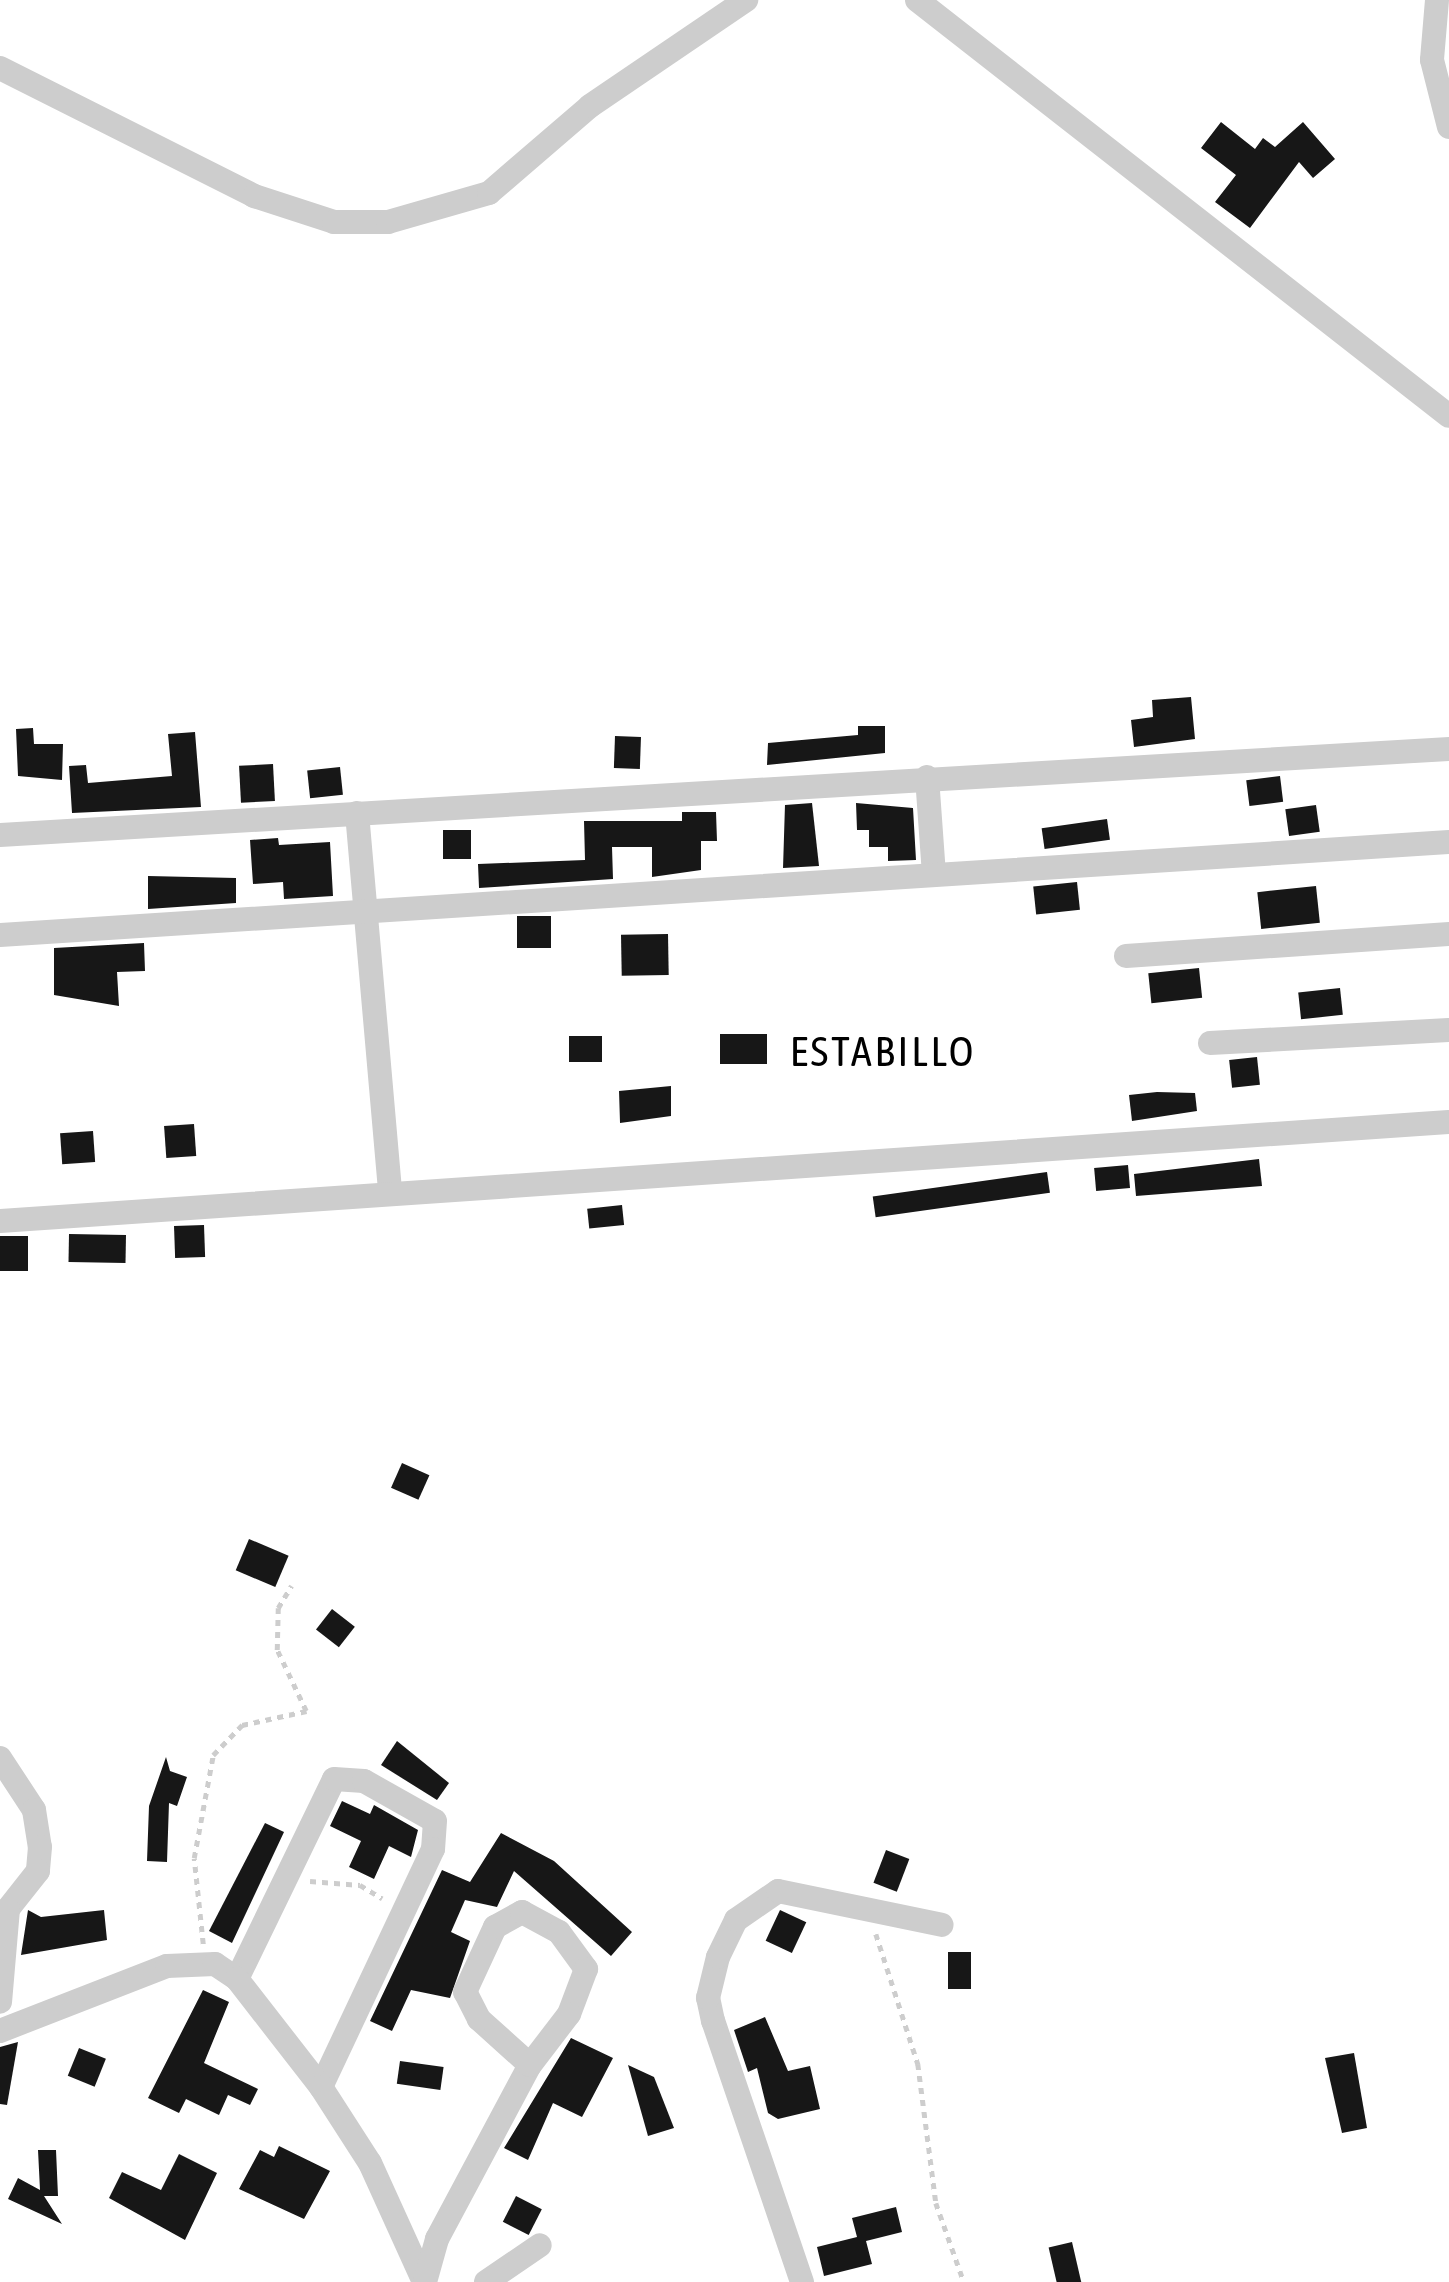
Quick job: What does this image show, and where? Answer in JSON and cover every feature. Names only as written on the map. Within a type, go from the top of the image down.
[{"type":"street","points":[[0,68],[254,196],[334,222],[388,222],[489,193],[590,106],[746,0]]},
{"type":"street","points":[[916,0],[1449,416]]},
{"type":"street","points":[[1437,0],[1432,60],[1449,127]]},
{"type":"street","points":[[0,835],[1449,749]]},
{"type":"street","points":[[927,777],[934,875]]},
{"type":"street","points":[[357,813],[390,1191]]},
{"type":"street","points":[[0,935],[1449,842]]},
{"type":"street","points":[[1126,956],[1449,934]]},
{"type":"street","points":[[1210,1043],[1449,1030]]},
{"type":"street","points":[[0,1221],[1449,1122]]},
{"type":"street","points":[[0,1758],[34,1810],[40,1847],[38,1871],[8,1909],[0,2002]]},
{"type":"street","points":[[237,1979],[324,1792],[346,1776],[435,1820],[433,1849],[321,2087]]},
{"type":"street","points":[[802,2282],[713,2021],[711,1974],[736,1920],[755,1900],[778,1891],[850,1901],[942,1925]]},
{"type":"street","points":[[425,2282],[437,2239],[530,2065],[569,2014],[586,1969],[559,1932],[522,1912],[495,1927],[465,1992],[479,2019],[530,2065]]},
{"type":"street","points":[[0,2031],[167,1966],[214,1964],[237,1979],[321,2087],[370,2163],[425,2282]]},
{"type":"street","points":[[486,2282],[540,2245]]},
{"type":"path","points":[[214,1964],[194,1914],[199,1800],[213,1754],[242,1725],[306,1711],[278,1650],[278,1608],[291,1586]]},
{"type":"path","points":[[280,1884],[360,1885],[381,1892],[384,1911],[397,1921]]},
{"type":"path","points":[[850,1901],[877,1936],[918,2064],[935,2203],[964,2282]]},
{"type":"building","points":[[1221,122],[1255,149],[1263,138],[1275,147],[1303,122],[1335,159],[1313,178],[1299,162],[1250,228],[1215,202],[1236,175],[1201,148]]},
{"type":"building","points":[[1191,697],[1195,739],[1134,747],[1131,720],[1153,717],[1152,700]]},
{"type":"building","points":[[858,726],[885,726],[885,753],[767,765],[768,743],[858,735]]},
{"type":"building","points":[[33,728],[34,744],[63,744],[62,780],[18,776],[16,729]]},
{"type":"building","points":[[195,732],[201,807],[72,813],[69,766],[86,765],[88,783],[172,776],[168,734]]},
{"type":"building","points":[[615,736],[641,737],[640,769],[614,768]]},
{"type":"building","points":[[273,764],[275,801],[241,803],[239,766]]},
{"type":"building","points":[[340,767],[343,795],[310,798],[307,770]]},
{"type":"building","points":[[1280,776],[1283,802],[1249,806],[1246,780]]},
{"type":"building","points":[[812,803],[819,866],[783,868],[785,805]]},
{"type":"building","points":[[856,803],[913,808],[916,860],[888,861],[888,847],[869,847],[869,830],[857,830]]},
{"type":"building","points":[[1316,805],[1320,832],[1289,836],[1285,809]]},
{"type":"building","points":[[682,812],[716,812],[717,841],[701,841],[701,870],[652,877],[652,847],[612,847],[613,879],[479,888],[478,864],[585,860],[584,821],[682,821]]},
{"type":"building","points":[[1107,819],[1110,840],[1045,849],[1042,828]]},
{"type":"building","points":[[443,830],[471,830],[471,859],[443,859]]},
{"type":"building","points":[[278,838],[279,845],[330,842],[333,896],[284,899],[283,882],[253,884],[250,840]]},
{"type":"building","points":[[148,876],[236,878],[236,903],[148,909]]},
{"type":"building","points":[[1077,882],[1080,910],[1036,914],[1033,887]]},
{"type":"building","points":[[1316,886],[1320,923],[1261,929],[1257,892]]},
{"type":"building","points":[[517,916],[551,916],[551,948],[517,948]]},
{"type":"building","points":[[668,934],[669,975],[622,976],[621,935]]},
{"type":"building","points":[[144,943],[145,971],[117,972],[119,1006],[54,995],[54,948]]},
{"type":"building","points":[[1199,968],[1202,998],[1151,1003],[1148,973]]},
{"type":"building","points":[[1340,988],[1343,1015],[1301,1019],[1298,992]]},
{"type":"building","points":[[720,1034],[767,1034],[767,1064],[720,1064]]},
{"type":"building","points":[[569,1036],[602,1036],[602,1062],[569,1062]]},
{"type":"building","points":[[1257,1057],[1260,1085],[1232,1088],[1229,1060]]},
{"type":"building","points":[[671,1086],[671,1116],[620,1123],[619,1091]]},
{"type":"building","points":[[1195,1093],[1197,1111],[1132,1121],[1129,1095]]},
{"type":"building","points":[[194,1124],[196,1156],[166,1158],[164,1126]]},
{"type":"building","points":[[93,1131],[95,1162],[62,1164],[60,1133]]},
{"type":"building","points":[[1259,1159],[1262,1186],[1136,1196],[1134,1174]]},
{"type":"building","points":[[1128,1165],[1130,1188],[1096,1191],[1094,1168]]},
{"type":"building","points":[[1047,1172],[1050,1193],[876,1217],[873,1196]]},
{"type":"building","points":[[622,1205],[624,1225],[589,1229],[587,1209]]},
{"type":"building","points":[[204,1225],[205,1257],[175,1258],[174,1226]]},
{"type":"building","points":[[69,1234],[126,1235],[126,1263],[69,1262]]},
{"type":"building","points":[[0,1236],[28,1236],[28,1271],[0,1271]]},
{"type":"building","points":[[402,1463],[429,1475],[418,1500],[391,1488]]},
{"type":"building","points":[[249,1539],[289,1556],[275,1587],[236,1570]]},
{"type":"building","points":[[332,1609],[355,1627],[339,1647],[316,1629]]},
{"type":"building","points":[[397,1741],[449,1783],[437,1800],[381,1765]]},
{"type":"building","points":[[166,1757],[170,1771],[187,1777],[177,1806],[169,1803],[167,1862],[147,1861],[149,1806]]},
{"type":"building","points":[[342,1801],[370,1814],[374,1805],[418,1830],[411,1857],[389,1846],[374,1879],[349,1867],[361,1841],[330,1826]]},
{"type":"building","points":[[265,1823],[284,1832],[232,1943],[209,1931]]},
{"type":"building","points":[[501,1833],[554,1861],[632,1932],[611,1956],[514,1871],[497,1907],[465,1900],[451,1932],[470,1941],[450,1998],[411,1990],[392,2031],[370,2021],[442,1870],[470,1882]]},
{"type":"building","points":[[886,1850],[909,1859],[897,1892],[873,1883]]},
{"type":"building","points":[[28,1910],[41,1917],[104,1910],[107,1940],[21,1955]]},
{"type":"building","points":[[780,1910],[806,1922],[792,1953],[766,1941]]},
{"type":"building","points":[[948,1952],[971,1952],[971,1989],[948,1989]]},
{"type":"building","points":[[203,1990],[229,2002],[204,2063],[258,2089],[250,2105],[228,2095],[219,2115],[186,2099],[179,2113],[148,2098]]},
{"type":"building","points":[[765,2017],[788,2071],[810,2066],[820,2109],[778,2119],[768,2113],[757,2068],[748,2072],[734,2030]]},
{"type":"building","points":[[571,2038],[613,2058],[582,2117],[553,2103],[528,2160],[504,2148]]},
{"type":"building","points":[[18,2042],[7,2105],[0,2104],[0,2047]]},
{"type":"building","points":[[79,2048],[106,2059],[95,2087],[68,2076]]},
{"type":"building","points":[[1354,2053],[1367,2128],[1342,2133],[1325,2058]]},
{"type":"building","points":[[400,2061],[444,2067],[440,2090],[397,2084]]},
{"type":"building","points":[[628,2065],[654,2077],[674,2128],[648,2136]]},
{"type":"building","points":[[279,2146],[330,2171],[304,2219],[239,2189],[260,2150],[274,2157]]},
{"type":"building","points":[[38,2150],[56,2150],[58,2196],[44,2196],[62,2224],[8,2199],[18,2178],[40,2190]]},
{"type":"building","points":[[179,2154],[217,2173],[185,2240],[109,2198],[122,2172],[161,2190]]},
{"type":"building","points":[[516,2196],[542,2209],[529,2235],[503,2222]]},
{"type":"building","points":[[896,2207],[902,2232],[866,2241],[872,2264],[824,2276],[817,2247],[857,2237],[852,2218]]},
{"type":"building","points":[[1072,2242],[1081,2282],[1057,2282],[1049,2247]]},
{"type":"district","name":"ESTABILLO","points":[[883,1051]]}]
